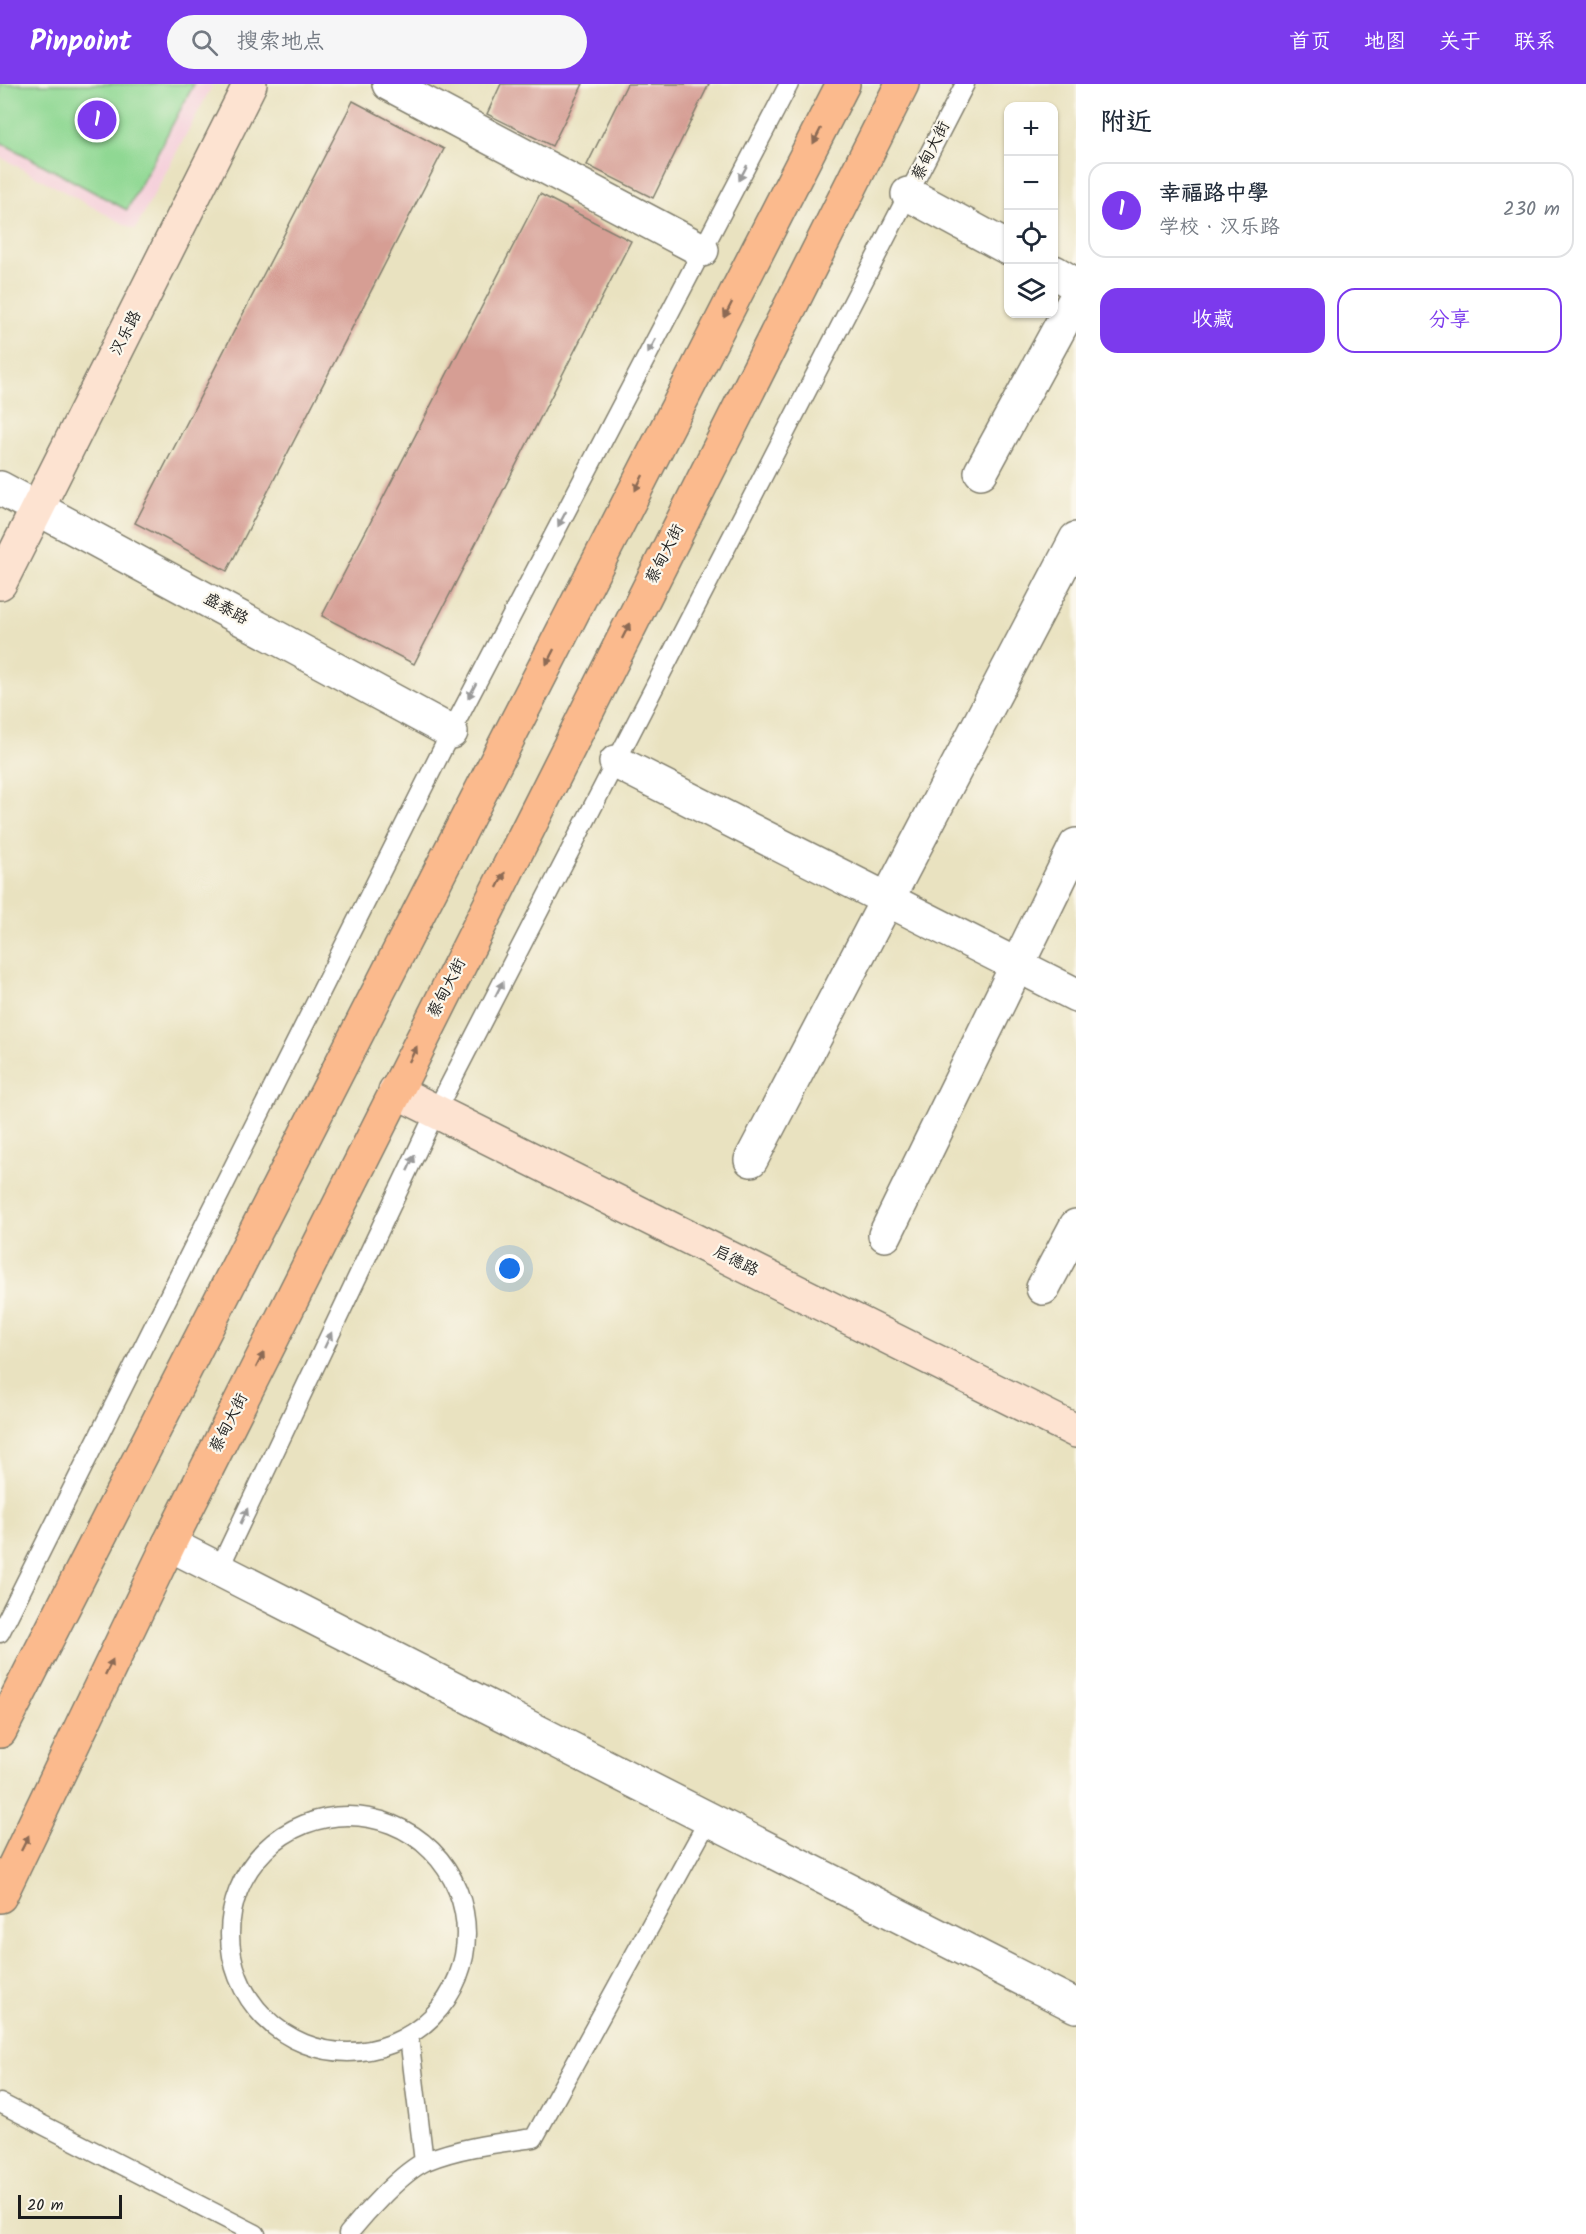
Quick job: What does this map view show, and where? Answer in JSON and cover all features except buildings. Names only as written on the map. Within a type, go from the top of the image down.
[{"type":"main road","points":[[0,1731],[843,84]]},
{"type":"main road","name":"蔡甸大街","points":[[0,1896],[169,1544],[902,84]]},
{"type":"street","name":"汉乐路","points":[[0,583],[250,84]]},
{"type":"street","points":[[388,84],[702,250]]},
{"type":"street","points":[[908,194],[1004,246]]},
{"type":"street","points":[[1058,275],[1076,285]]},
{"type":"street","points":[[981,472],[1076,298]]},
{"type":"street","name":"盛泰路","points":[[0,488],[451,732]]},
{"type":"street","points":[[751,1160],[889,900],[1076,538]]},
{"type":"street","points":[[616,762],[1076,995]]},
{"type":"street","points":[[885,1235],[1076,845]]},
{"type":"street","name":"启德路","points":[[395,1090],[1076,1431]]},
{"type":"street","points":[[1043,1288],[1076,1226]]},
{"type":"street","points":[[169,1544],[1076,2006]]},
{"type":"lane","points":[[0,1633],[451,732],[789,84]]},
{"type":"lane","name":"蔡甸大街","points":[[219,1569],[436,1111],[965,84]]},
{"type":"lane","points":[[352,1815],[390,1822],[423,1841],[448,1869],[464,1904],[467,1942],[458,1980],[438,2012],[409,2037],[374,2051],[333,2053],[294,2042],[262,2018],[240,1984],[229,1945],[232,1905],[248,1868],[276,1838],[312,1820],[352,1815]]},
{"type":"lane","points":[[348,2234],[373,2204],[424,2162],[478,2145],[534,2138],[709,1819]]},
{"type":"lane","points":[[409,2037],[424,2162]]},
{"type":"lane","points":[[0,2103],[256,2234]]},
{"type":"shaded area","points":[[0,84],[213,84],[135,230],[0,157]]},
{"type":"green space","points":[[0,84],[194,84],[127,210],[0,142]]},
{"type":"place","name":"幸福路中學","points":[[97,120]]}]
